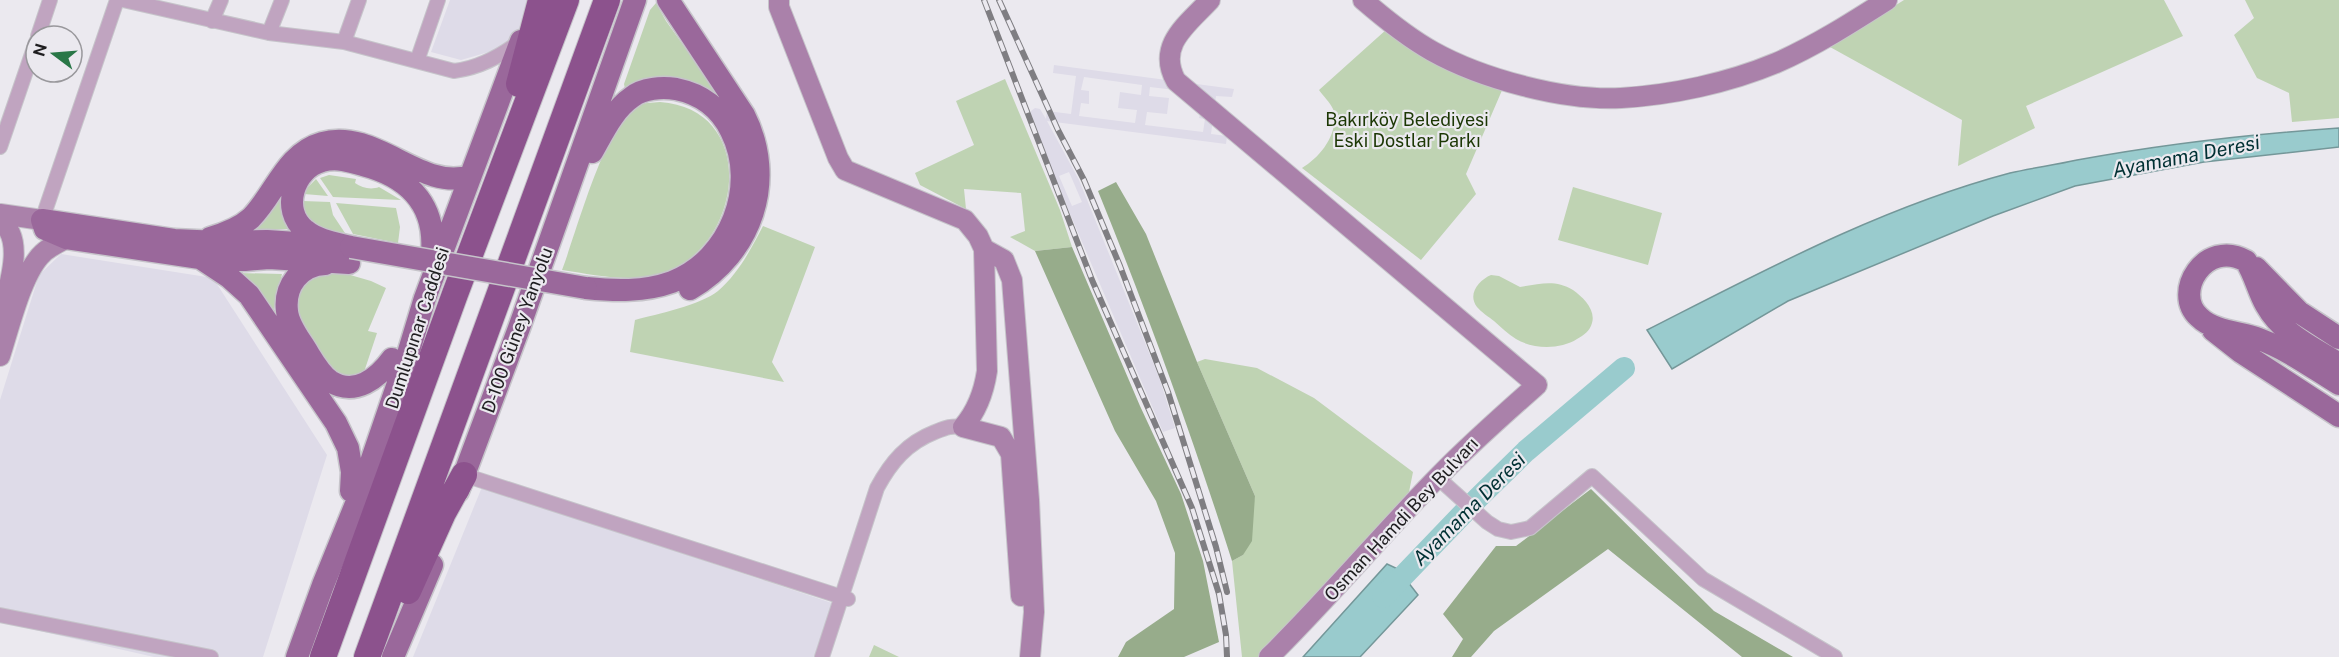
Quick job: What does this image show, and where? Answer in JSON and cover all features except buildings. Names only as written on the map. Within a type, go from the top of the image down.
[{"type":"highway","points":[[455,294],[464,250],[520,79],[541,0]]},
{"type":"highway","points":[[323,657],[455,294],[566,0]]},
{"type":"highway","points":[[367,657],[608,0]]},
{"type":"highway","points":[[379,657],[443,513],[464,475]]},
{"type":"main road","name":"Dumlupınar Caddesi","points":[[297,657],[322,585],[346,531],[390,408],[425,298],[470,176],[522,39],[541,0]]},
{"type":"main road","name":"D-100 Güney Yanyolu","points":[[393,657],[420,596],[563,206],[635,0]]},
{"type":"main road","points":[[351,491],[352,472],[348,448],[336,423],[249,295],[229,277],[198,250],[66,238],[45,229],[42,220],[198,250],[245,260],[350,255],[628,304],[663,301],[691,289],[715,273],[737,248],[753,212],[758,175],[746,140],[738,105],[668,0]]},
{"type":"main road","points":[[563,206],[617,110],[633,95],[670,88],[697,96],[717,110],[746,140]]},
{"type":"main road","points":[[198,250],[249,220],[294,160],[321,143],[353,142],[372,147],[435,176],[458,180],[470,176]]},
{"type":"main road","points":[[322,585],[392,359],[411,315],[425,298],[433,235],[428,213],[417,195],[402,182],[374,168],[334,159],[314,164],[304,172],[291,197],[298,223],[318,239],[350,255]]},
{"type":"main road","points":[[350,255],[314,264],[297,276],[290,286],[286,309],[293,328],[323,375],[331,382],[343,386],[354,386],[374,379],[392,359]]},
{"type":"main road","points":[[2339,338],[2299,312],[2261,271],[2246,261],[2229,256],[2207,260],[2200,266],[2192,281],[2190,303],[2193,312],[2200,319],[2241,352],[2339,416]]},
{"type":"main road","points":[[2246,261],[2274,317],[2287,332],[2332,370]]},
{"type":"main road","points":[[2200,319],[2212,326],[2259,339],[2332,370]]},
{"type":"street","points":[[42,24],[50,0]]},
{"type":"street","points":[[0,214],[42,220],[117,0]]},
{"type":"street","points":[[123,0],[269,33],[344,42],[454,71],[465,70],[499,58],[522,39]]},
{"type":"street","points":[[212,21],[220,0]]},
{"type":"street","points":[[269,33],[282,0]]},
{"type":"street","points":[[344,42],[359,0]]},
{"type":"street","points":[[417,61],[438,0]]},
{"type":"street","points":[[779,0],[779,7],[838,158],[845,170],[965,220],[978,236],[984,249],[987,371],[985,386],[979,402],[963,427],[919,447],[892,473],[885,486],[822,657]]},
{"type":"street","name":"Osman Hamdi Bey Bulvarı","points":[[1210,0],[1176,37],[1171,47],[1170,71],[1176,81],[1537,385],[1483,432],[1442,481],[1269,657]]},
{"type":"street","points":[[1363,0],[1388,21],[1432,51],[1473,70],[1519,85],[1570,94],[1619,98],[1674,91],[1728,79],[1776,63],[1830,36],[1887,0]]},
{"type":"street","points":[[0,147],[24,77]]},
{"type":"street","points":[[0,221],[7,225],[14,247],[11,278],[0,320]]},
{"type":"street","points":[[0,356],[16,306],[35,263],[43,253],[66,238]]},
{"type":"street","points":[[984,249],[1004,260],[1012,280],[1029,500],[1034,612],[1030,654]]},
{"type":"street","points":[[963,427],[1001,437],[1014,436],[1023,428]]},
{"type":"street","points":[[1001,437],[1011,454],[1019,580],[1030,654]]},
{"type":"street","points":[[464,475],[844,598]]},
{"type":"street","points":[[1442,481],[1486,522],[1498,529],[1511,532],[1530,528],[1593,476],[1703,579],[1834,657]]},
{"type":"street","points":[[830,657],[844,598]]},
{"type":"street","points":[[0,615],[211,657]]},
{"type":"shaded area","points":[[450,0],[531,0],[518,36],[499,49],[461,60],[431,52]]},
{"type":"shaded area","points":[[1054,65],[1234,89],[1232,97],[1216,96],[1211,134],[1227,136],[1226,144],[1047,121],[1079,180],[1159,377],[1175,428],[1163,432],[1059,188],[1031,114],[1035,108],[1040,109],[1046,119],[1047,111],[1071,114],[1076,76],[1053,73]],"holes":[[[1084,77],[1142,85],[1141,95],[1120,92],[1118,108],[1137,110],[1135,123],[1079,116],[1081,103],[1089,104],[1089,91],[1081,90]],[[1150,87],[1208,94],[1207,107],[1201,107],[1199,118],[1205,119],[1203,132],[1145,125],[1147,112],[1167,114],[1169,98],[1149,96]],[[1069,172],[1082,202],[1072,206],[1059,176]]]},
{"type":"shaded area","points":[[61,254],[213,278],[327,455],[263,657],[154,657],[0,622],[0,400],[39,275]]},
{"type":"shaded area","points":[[482,487],[832,603],[816,657],[413,657]]},
{"type":"green space","points":[[1904,0],[2164,0],[2183,36],[2026,106],[2035,128],[1958,166],[1962,120],[1830,47]]},
{"type":"green space","points":[[2245,0],[2339,0],[2339,118],[2292,122],[2289,93],[2257,78],[2234,35],[2254,18]]},
{"type":"green space","points":[[656,3],[666,21],[718,94],[716,96],[703,88],[681,80],[662,81],[625,89],[624,84],[650,10]]},
{"type":"green space","name":"Bakırköy Belediyesi Eski Dostlar Parkı","points":[[1387,29],[1503,88],[1466,174],[1476,194],[1421,260],[1302,168],[1322,151],[1334,126],[1333,109],[1319,90]]},
{"type":"green space","points":[[1005,79],[1060,210],[1072,247],[1035,251],[1010,237],[1025,231],[1021,193],[964,189],[966,209],[920,185],[915,173],[974,145],[956,101]]},
{"type":"green space","points":[[660,102],[692,110],[713,127],[726,151],[729,178],[724,207],[712,234],[693,256],[667,272],[654,276],[628,278],[562,270],[593,181],[614,134],[625,116],[637,106]]},
{"type":"green space","points":[[329,175],[356,179],[355,183],[361,186],[379,187],[401,200],[333,197],[320,178]]},
{"type":"green space","points":[[316,179],[328,196],[304,194]]},
{"type":"green space","points":[[1116,182],[1146,234],[1197,362],[1255,496],[1252,541],[1243,555],[1232,561],[1169,375],[1098,191]]},
{"type":"green space","points":[[1573,187],[1662,213],[1648,265],[1558,240]]},
{"type":"green space","points":[[281,191],[283,220],[289,229],[253,230]]},
{"type":"green space","points":[[303,201],[330,202],[333,215],[345,233],[322,229],[305,219]]},
{"type":"green space","points":[[336,203],[396,208],[400,227],[398,243],[353,234]]},
{"type":"green space","points":[[763,226],[815,247],[772,362],[784,382],[630,352],[635,320],[690,305],[718,291],[738,269]]},
{"type":"green space","points":[[1072,247],[1140,406],[1181,494],[1203,561],[1219,642],[1184,657],[1118,657],[1126,642],[1174,609],[1175,553],[1156,501],[1115,431],[1035,251]]},
{"type":"green space","points":[[333,270],[371,281],[386,288],[368,331],[377,333],[363,375],[344,377],[334,372],[295,312],[298,292],[307,280]]},
{"type":"green space","points":[[239,273],[282,274],[273,312]]},
{"type":"green space","points":[[1491,275],[1499,276],[1520,287],[1554,283],[1573,290],[1584,300],[1592,313],[1590,328],[1570,343],[1563,345],[1546,347],[1530,345],[1516,339],[1481,311],[1474,302],[1476,288],[1482,280]]},
{"type":"green space","points":[[1205,359],[1257,368],[1314,398],[1413,472],[1408,497],[1258,657],[1242,657],[1232,561],[1243,555],[1255,496],[1197,362]]},
{"type":"green space","points":[[1591,489],[1714,611],[1793,657],[1742,657],[1608,549],[1494,631],[1471,657],[1452,657],[1463,639],[1443,614],[1496,546],[1516,546]]},
{"type":"green space","points":[[874,645],[899,657],[869,657]]},
{"type":"water","points":[[2339,128],[2339,147],[2204,162],[2075,186],[1993,216],[1788,301],[1672,369],[1647,330],[1825,242],[1916,203],[1962,187],[2010,173],[2110,154],[2175,144]]},
{"type":"water","points":[[1387,564],[1398,569],[1418,595],[1360,657],[1303,657]]},
{"type":"waterway","name":"Ayamama Deresi","points":[[1383,597],[1526,451],[1624,368]]},
{"type":"railway","points":[[984,0],[1092,280],[1192,508],[1219,594],[1227,657]]},
{"type":"railway","points":[[999,0],[1058,130],[1084,180],[1120,266],[1168,392],[1216,547],[1227,592]]}]
